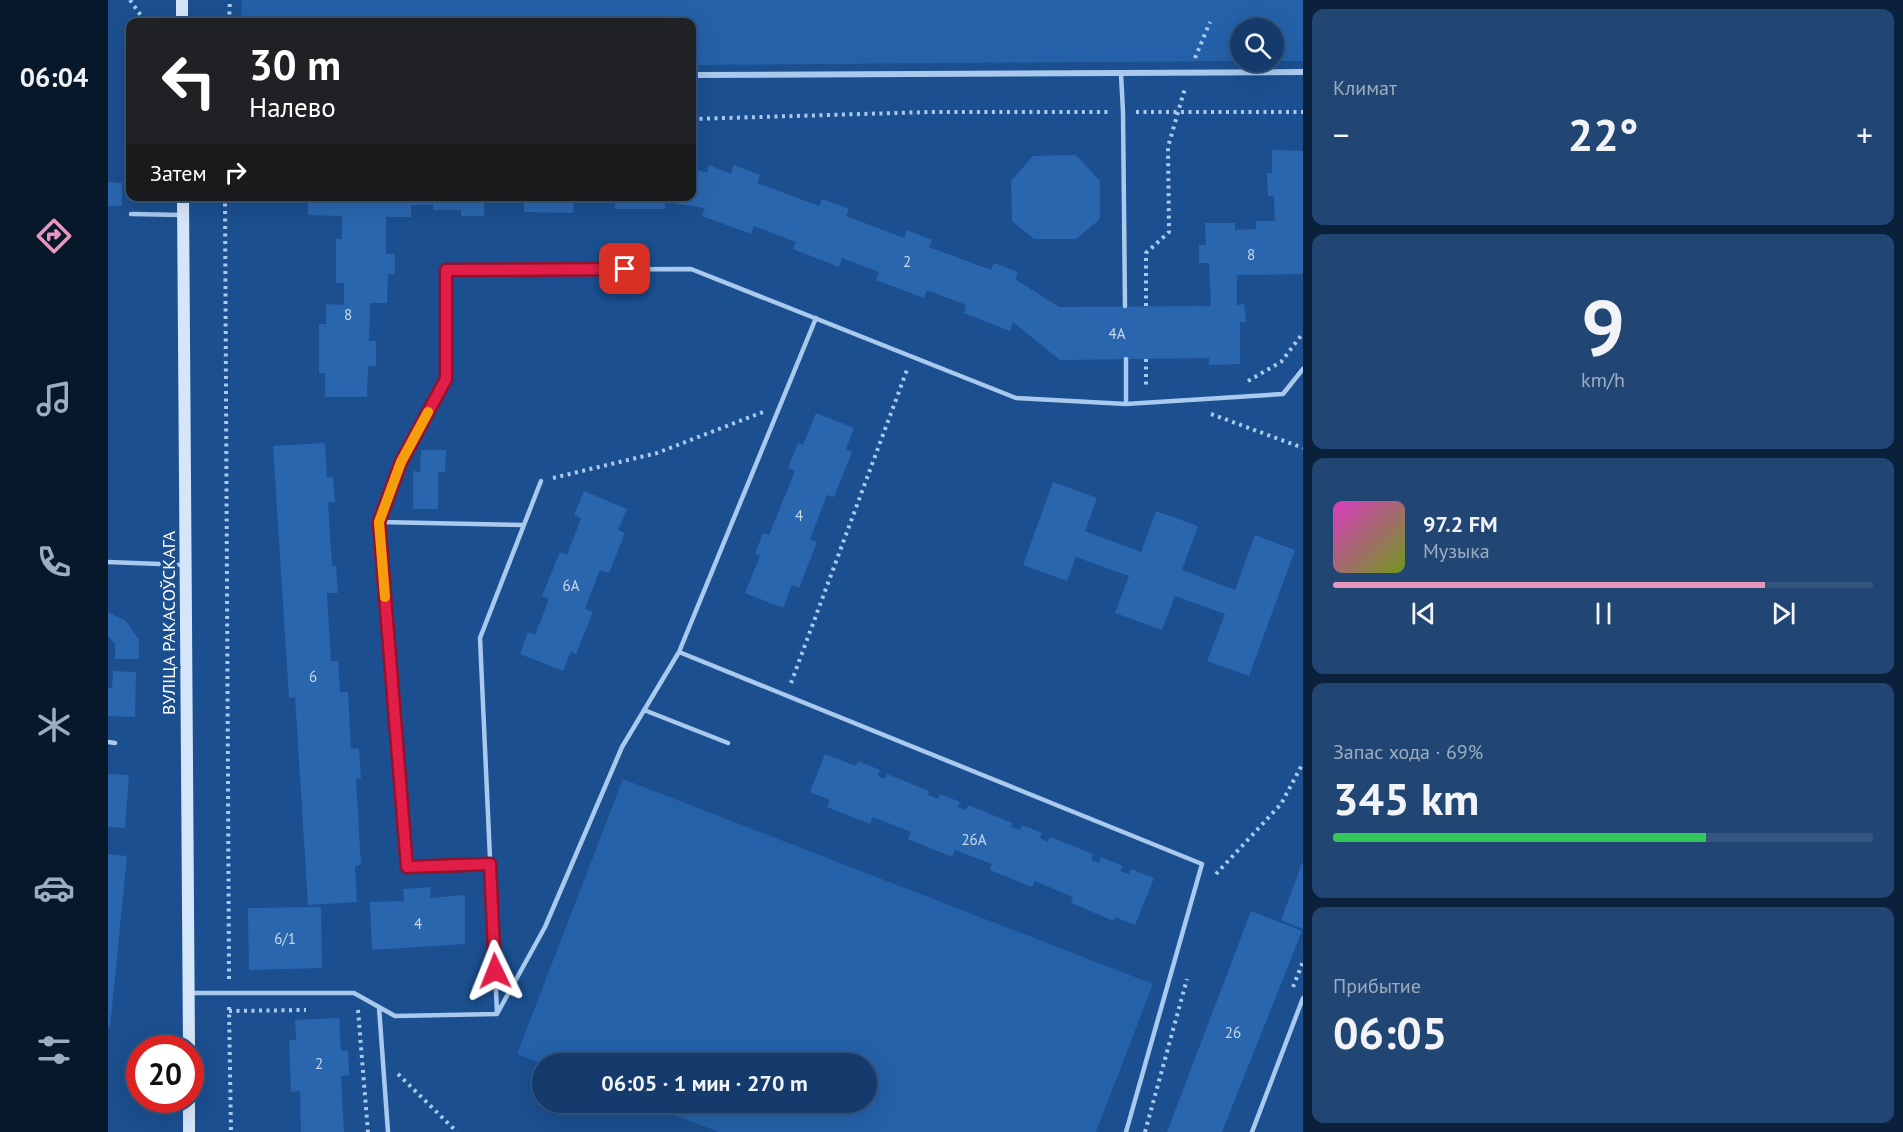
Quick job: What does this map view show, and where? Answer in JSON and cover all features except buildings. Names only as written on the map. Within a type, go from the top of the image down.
[{"type":"main road","points":[[182,0],[182,18]]},
{"type":"main road","name":"ВУЛІЦА РАКАСОЎСКАГА","points":[[183,201],[189,1035]]},
{"type":"main road","points":[[189,1113],[189,1132]]},
{"type":"street","points":[[696,75],[1303,72]]},
{"type":"lane","points":[[1121,74],[1125,306]]},
{"type":"lane","points":[[131,214],[183,214]]},
{"type":"lane","points":[[490,864],[407,867],[379,522],[401,462],[446,379],[446,270],[692,268],[1016,398],[1126,404],[1282,394],[1303,369]]},
{"type":"lane","points":[[497,1014],[545,927],[622,747],[679,652],[816,318]]},
{"type":"lane","points":[[1126,359],[1126,404]]},
{"type":"lane","points":[[497,1014],[480,638],[541,481]]},
{"type":"lane","points":[[379,522],[524,525]]},
{"type":"lane","points":[[108,562],[185,565]]},
{"type":"lane","points":[[679,652],[1202,864],[1127,1132]]},
{"type":"lane","points":[[644,710],[728,743]]},
{"type":"lane","points":[[108,742],[115,742]]},
{"type":"lane","points":[[188,993],[354,993],[395,1016],[497,1014]]},
{"type":"lane","points":[[1252,1132],[1303,998]]},
{"type":"lane","points":[[379,1007],[388,1132]]},
{"type":"path","points":[[130,0],[142,18]]},
{"type":"path","points":[[230,0],[230,18]]},
{"type":"path","points":[[696,119],[930,112],[1303,112]]},
{"type":"path","points":[[1146,306],[1146,253],[1168,232],[1168,147],[1177,112]]},
{"type":"path","points":[[225,201],[231,1132]]},
{"type":"path","points":[[1243,383],[1281,362],[1303,333]]},
{"type":"path","points":[[786,695],[912,357]]},
{"type":"path","points":[[1146,359],[1146,389],[1157,388]]},
{"type":"path","points":[[541,481],[657,453],[780,406]]},
{"type":"path","points":[[1208,413],[1303,448]]},
{"type":"path","points":[[1213,883],[1216,871],[1281,804],[1303,763]]},
{"type":"path","points":[[1145,1132],[1188,973]]},
{"type":"path","points":[[358,1009],[368,1132]]},
{"type":"path","points":[[229,1011],[311,1010]]},
{"type":"path","points":[[360,1032],[383,1061],[457,1132]]},
{"type":"shaded area","points":[[242,0],[1303,0],[1303,61],[1284,61],[1284,18],[1230,18],[1230,61],[696,65],[696,18],[241,18]]},
{"type":"shaded area","points":[[623,779],[1153,984],[1096,1132],[719,1132],[669,1113],[877,1113],[877,1053],[532,1053],[532,1060],[517,1054]]},
{"type":"slow traffic","points":[[385,597],[379,522],[401,462],[428,412]]},
{"type":"route","points":[[495,971],[490,864],[407,867],[379,522],[401,462],[446,379],[446,270],[625,269]]}]
